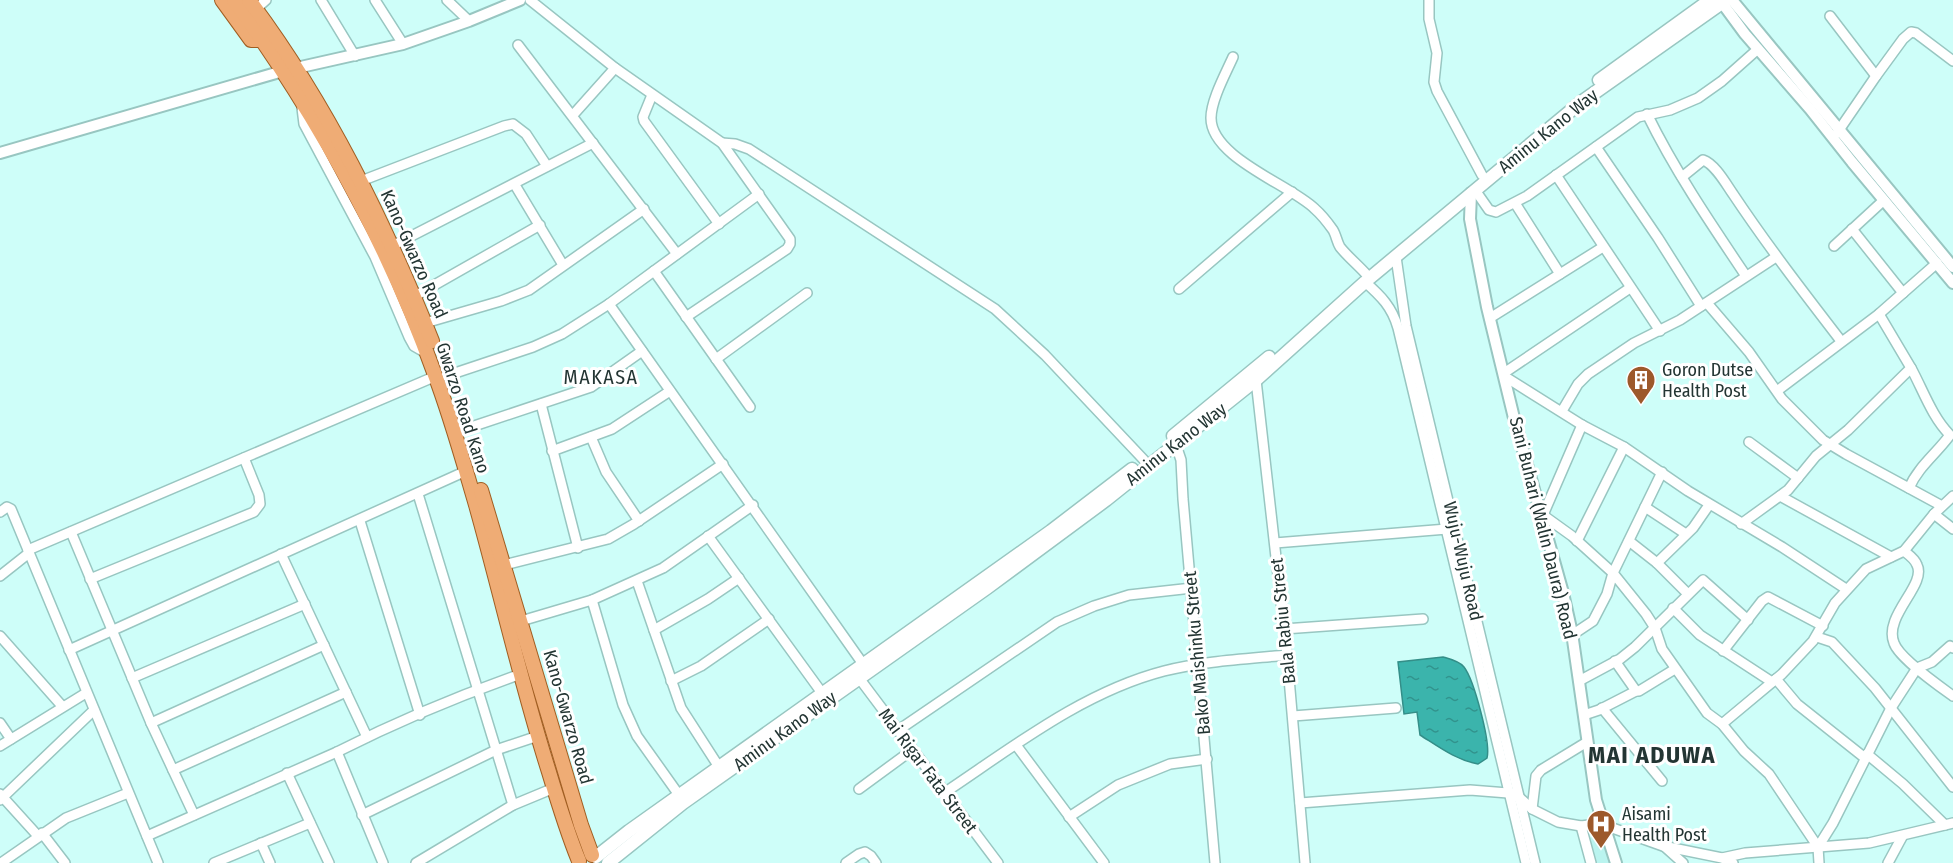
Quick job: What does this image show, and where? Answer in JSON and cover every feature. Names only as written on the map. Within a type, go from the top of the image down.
[{"type":"main road","points":[[222,0],[251,40],[263,40]]},
{"type":"main road","name":"Gwarzo Road Kano","points":[[234,0],[263,40],[290,70],[300,96],[367,218],[428,355],[441,376],[554,788],[592,860]]},
{"type":"main road","name":"Aminu Kano Way","points":[[592,860],[719,767],[859,678],[884,655],[1026,560],[1130,476],[1176,445],[1256,380],[1482,175],[1625,60],[1722,1]]},
{"type":"main road","name":"Aminu Kano Way","points":[[1130,476],[1144,460],[1366,278],[1396,258],[1473,191],[1588,97],[1722,1]]},
{"type":"main road","name":"Kano-Gwarzo Road","points":[[257,3],[290,70],[361,181],[415,296],[441,376],[462,430],[592,860]]},
{"type":"main road","name":"Aminu Kano Way","points":[[592,860],[683,803],[822,693],[863,664],[884,655]]},
{"type":"street","points":[[321,0],[355,56]]},
{"type":"street","points":[[375,0],[403,44]]},
{"type":"street","points":[[447,0],[469,21]]},
{"type":"street","points":[[0,153],[290,70],[403,44],[520,0]]},
{"type":"street","points":[[530,0],[615,68],[722,143],[790,239],[787,249],[686,316]]},
{"type":"street","points":[[1429,0],[1429,19],[1437,53],[1434,81],[1437,91],[1482,175]]},
{"type":"street","points":[[1722,1],[1810,109],[1836,134],[1884,200],[1953,283]]},
{"type":"street","points":[[1722,1],[1953,267]]},
{"type":"street","points":[[1830,16],[1876,76]]},
{"type":"street","points":[[1836,134],[1876,76],[1911,32],[1916,33],[1953,61]]},
{"type":"street","points":[[518,45],[677,254]]},
{"type":"street","points":[[1473,191],[1489,210],[1496,212],[1515,203],[1638,117],[1670,110],[1698,98],[1722,81],[1758,48]]},
{"type":"street","name":"Wuju-Wuju Road","points":[[1233,57],[1214,103],[1211,118],[1215,133],[1240,159],[1315,209],[1334,232],[1339,246],[1393,313],[1526,863]]},
{"type":"street","points":[[573,115],[615,68]]},
{"type":"street","points":[[652,95],[643,117],[644,121],[719,224]]},
{"type":"street","points":[[1647,114],[1662,144],[1716,233],[1746,276]]},
{"type":"street","points":[[361,181],[513,124],[526,134],[547,166]]},
{"type":"street","points":[[392,246],[593,143]]},
{"type":"street","points":[[722,143],[735,144],[749,149],[995,309],[1045,355],[1144,460]]},
{"type":"street","points":[[1596,147],[1704,304],[1749,352],[1782,399],[1823,440],[1942,506]]},
{"type":"street","points":[[1682,177],[1702,160],[1708,162],[1776,257],[1841,341]]},
{"type":"street","points":[[1556,175],[1660,331]]},
{"type":"street","points":[[515,184],[563,265]]},
{"type":"street","name":"Sani Buhari (Walin Daura) Road","points":[[1473,191],[1470,219],[1490,318],[1572,635],[1596,800],[1616,863]]},
{"type":"street","points":[[1179,290],[1292,192]]},
{"type":"street","points":[[0,576],[28,552],[71,532],[441,376],[533,347],[562,334],[609,304],[759,194]]},
{"type":"street","points":[[1834,246],[1884,200]]},
{"type":"street","points":[[1515,203],[1560,274]]},
{"type":"street","points":[[425,323],[529,290],[644,209]]},
{"type":"street","points":[[415,296],[540,225]]},
{"type":"street","points":[[1852,229],[1903,293]]},
{"type":"street","points":[[1490,318],[1603,247]]},
{"type":"street","points":[[1562,411],[1578,384],[1588,374],[1634,343],[1660,331],[1776,257]]},
{"type":"street","name":"Wuju-Wuju Road","points":[[1396,258],[1406,326],[1535,863]]},
{"type":"street","points":[[1777,391],[1879,314],[1937,263]]},
{"type":"street","points":[[654,271],[750,407]]},
{"type":"street","points":[[1630,288],[1504,375],[1582,424],[1624,447],[1709,505],[1782,547],[1846,589]]},
{"type":"street","points":[[716,359],[807,293]]},
{"type":"street","points":[[609,304],[863,664]]},
{"type":"street","points":[[1879,314],[1942,427],[1952,434],[1920,467],[1909,488]]},
{"type":"street","points":[[462,430],[573,395],[591,387],[642,351]]},
{"type":"street","points":[[1741,524],[1780,496],[1816,456],[1831,445],[1911,368]]},
{"type":"street","name":"Bala Rabiu Street","points":[[1256,380],[1287,655],[1305,863]]},
{"type":"street","points":[[552,451],[612,429],[670,391]]},
{"type":"street","points":[[541,404],[578,548]]},
{"type":"street","points":[[1582,424],[1542,514],[1613,573],[1655,628],[1662,650],[1707,713],[1722,724],[1744,751],[1769,774],[1818,848],[1819,863]]},
{"type":"street","points":[[591,437],[606,472],[639,521]]},
{"type":"street","points":[[1749,442],[1798,478]]},
{"type":"street","name":"Bako Maishinku Street","points":[[1176,445],[1181,460],[1215,863]]},
{"type":"street","points":[[1577,541],[1624,447]]},
{"type":"street","points":[[90,579],[254,512],[260,504],[259,495],[244,458]]},
{"type":"street","points":[[504,565],[608,539],[639,521],[723,464]]},
{"type":"street","points":[[69,650],[281,554],[360,521],[466,471]]},
{"type":"street","points":[[1572,635],[1593,621],[1607,594],[1613,573],[1662,472]]},
{"type":"street","points":[[418,494],[513,805]]},
{"type":"street","points":[[1780,496],[1891,557]]},
{"type":"street","points":[[1722,724],[1774,680],[1817,637],[1846,589],[1866,569],[1904,551],[1934,514],[1953,496]]},
{"type":"street","points":[[521,621],[592,600],[638,581],[663,568],[753,505]]},
{"type":"street","points":[[1657,563],[1693,528],[1709,505]]},
{"type":"street","points":[[0,513],[7,507],[11,509],[158,863]]},
{"type":"street","points":[[1645,507],[1686,534]]},
{"type":"street","points":[[1934,514],[1953,529]]},
{"type":"street","points":[[360,521],[420,715]]},
{"type":"street","points":[[1275,543],[1447,529]]},
{"type":"street","points":[[71,532],[151,723],[194,815]]},
{"type":"street","points":[[708,536],[822,693]]},
{"type":"street","points":[[1629,541],[1657,563],[1688,594]]},
{"type":"street","points":[[1904,551],[1917,565],[1919,572],[1894,624],[1892,641],[1896,648],[1917,668],[1953,696]]},
{"type":"street","points":[[281,554],[367,737]]},
{"type":"street","points":[[654,630],[739,578]]},
{"type":"street","points":[[1579,681],[1635,647],[1704,580],[1748,620]]},
{"type":"street","points":[[638,581],[681,708],[719,767]]},
{"type":"street","points":[[897,730],[1057,622],[1094,606],[1129,595],[1192,588]]},
{"type":"street","points":[[1723,651],[1767,597],[1822,626]]},
{"type":"street","points":[[592,600],[623,705],[637,736],[679,795]]},
{"type":"street","points":[[132,678],[305,604]]},
{"type":"street","points":[[1673,608],[1700,635],[1774,680],[1797,704],[1903,784],[1949,824]]},
{"type":"street","points":[[671,681],[701,666],[769,619]]},
{"type":"street","points":[[1284,628],[1423,619]]},
{"type":"street","points":[[0,636],[62,706]]},
{"type":"street","points":[[1817,637],[1832,642],[1875,688],[1953,787]]},
{"type":"street","points":[[151,723],[324,645]]},
{"type":"street","points":[[1818,848],[1891,708],[1917,668],[1932,662],[1950,646],[1953,648]]},
{"type":"street","points":[[944,793],[1068,712],[1117,689],[1163,672],[1199,664],[1287,655]]},
{"type":"street","points":[[1615,661],[1636,691]]},
{"type":"street","points":[[1584,715],[1639,691],[1675,669]]},
{"type":"street","points":[[147,836],[367,737],[476,690],[521,674]]},
{"type":"street","name":"Mai Rigar Fata Street","points":[[859,678],[992,861]]},
{"type":"street","points":[[173,770],[346,692]]},
{"type":"street","points":[[0,747],[86,693]]},
{"type":"street","points":[[1293,716],[1396,708]]},
{"type":"street","points":[[1602,708],[1662,781]]},
{"type":"street","points":[[65,863],[1,797],[94,710]]},
{"type":"street","points":[[0,723],[11,739]]},
{"type":"street","points":[[362,815],[496,750],[538,736]]},
{"type":"street","points":[[1532,809],[1536,777],[1541,770],[1587,742]]},
{"type":"street","points":[[1016,745],[1104,863]]},
{"type":"street","points":[[859,789],[912,750]]},
{"type":"street","points":[[337,752],[383,863]]},
{"type":"street","points":[[1070,817],[1118,785],[1170,764],[1207,759]]},
{"type":"street","points":[[287,774],[329,863]]},
{"type":"street","points":[[416,863],[513,805],[554,788]]},
{"type":"street","points":[[1300,803],[1470,790],[1508,793],[1558,822],[1581,826],[1604,824],[1663,846],[1722,858],[1733,863]]},
{"type":"street","points":[[1,863],[66,818],[128,793]]},
{"type":"street","points":[[215,863],[310,823]]},
{"type":"street","points":[[1722,858],[1745,853],[1869,843],[1949,824]]},
{"type":"street","points":[[1581,826],[1591,863]]},
{"type":"street","points":[[1888,863],[1902,837]]},
{"type":"street","points":[[261,843],[270,863]]},
{"type":"street","points":[[1663,846],[1683,863]]},
{"type":"street","points":[[846,863],[865,852],[876,863]]},
{"type":"shaded area","name":"Aisami Health Post","points":[[1605,835],[1614,863],[1595,863],[1588,838]]},
{"type":"water","points":[[1443,657],[1464,667],[1477,698],[1488,750],[1487,758],[1478,764],[1455,756],[1420,735],[1417,712],[1404,714],[1398,662]]},
{"type":"place","name":"Goron Dutse Health Post","points":[[1641,406]]},
{"type":"place","name":"Aisami Health Post","points":[[1601,850]]},
{"type":"district","name":"MAKASA","points":[[601,377]]},
{"type":"district","name":"MAI ADUWA","points":[[1652,755]]}]
